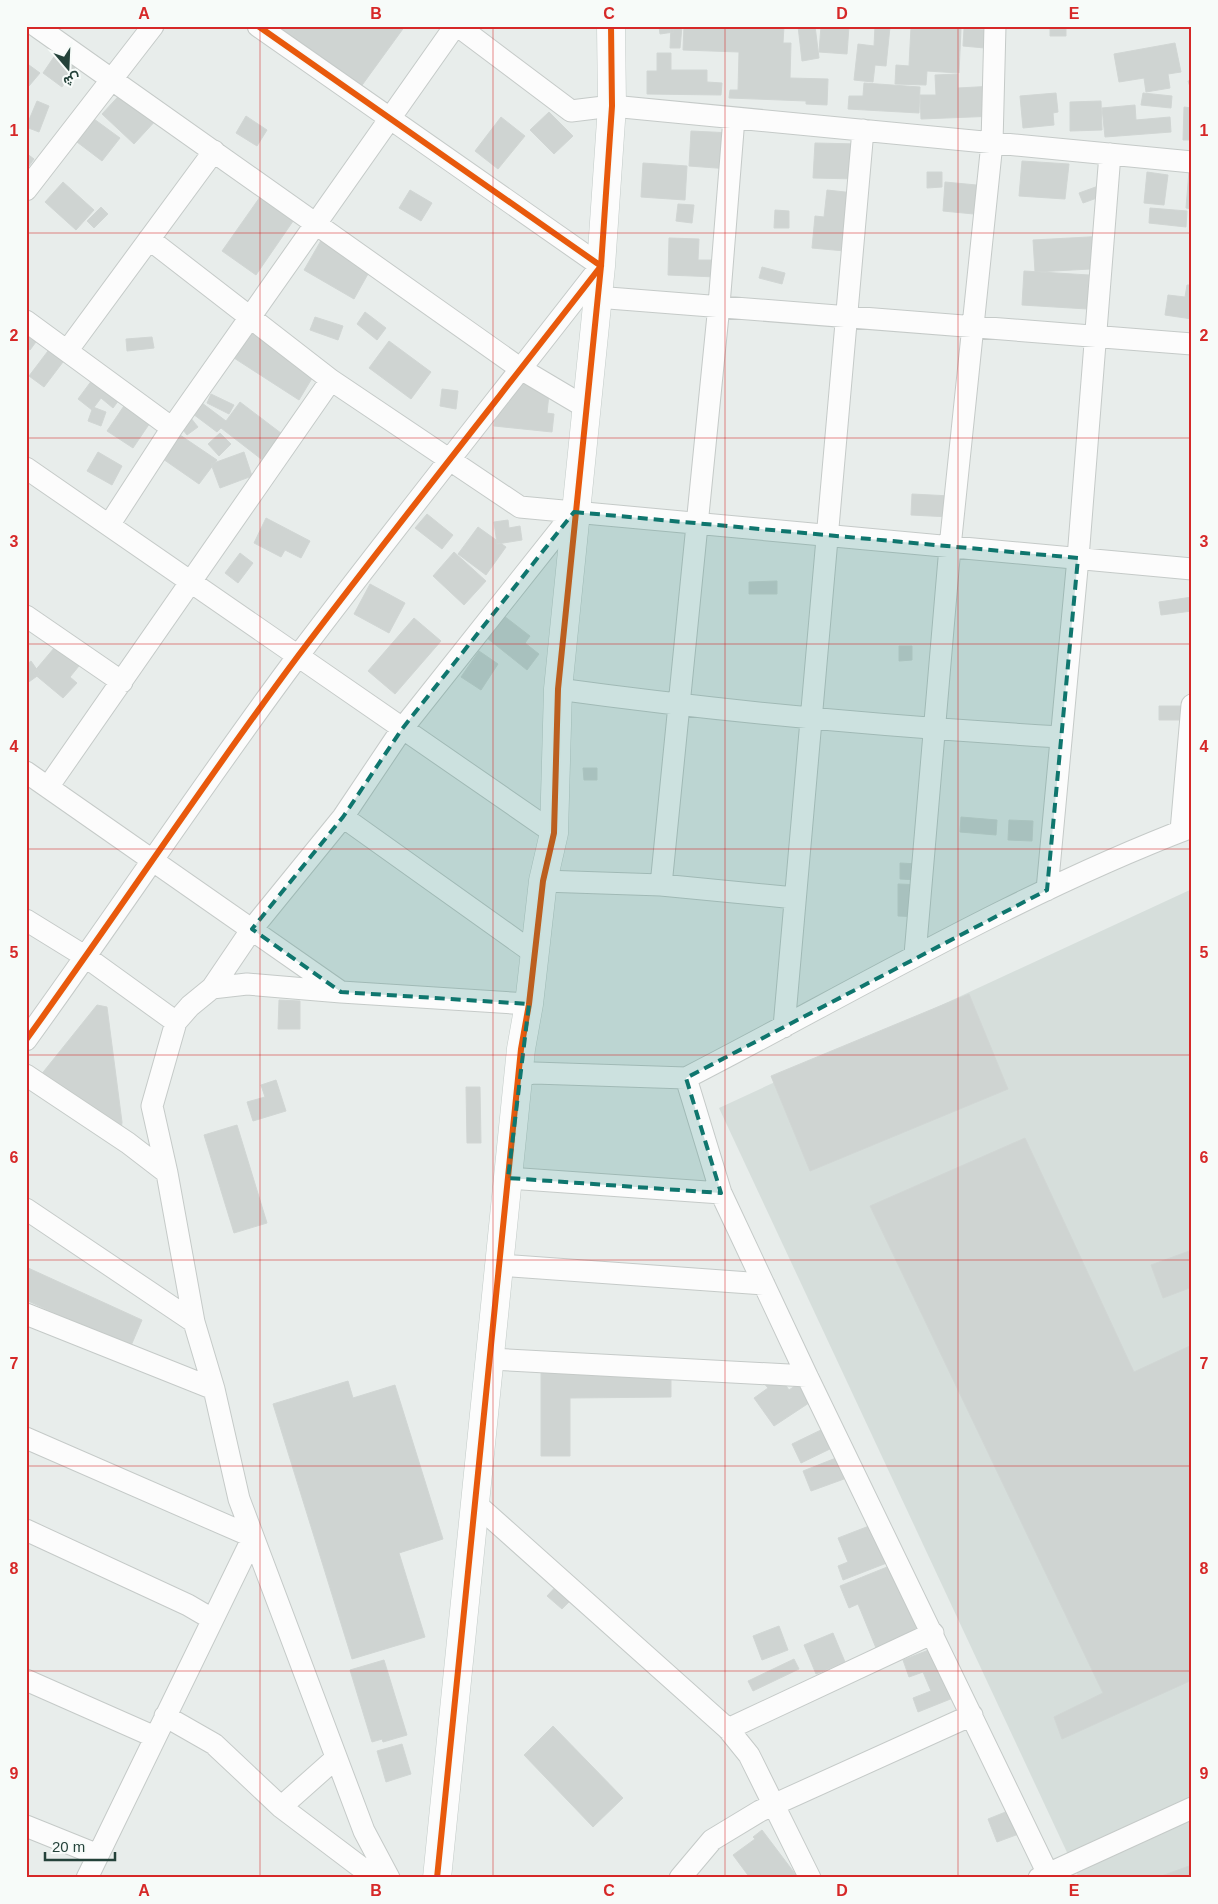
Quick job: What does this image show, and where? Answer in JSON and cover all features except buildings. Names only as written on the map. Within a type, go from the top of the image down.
[{"type":"street","points":[[36,26],[521,369],[585,407]]},
{"type":"street","points":[[26,190],[153,26]]},
{"type":"street","points":[[258,26],[601,266]]},
{"type":"street","points":[[109,526],[172,428],[249,317],[389,118],[457,26],[572,111],[612,106],[1192,162]]},
{"type":"street","points":[[437,1878],[518,1076],[529,1004],[543,881],[554,833],[558,688],[574,512],[596,297],[601,266],[612,106],[611,26]]},
{"type":"street","points":[[915,955],[950,547],[992,143],[995,26]]},
{"type":"street","points":[[661,885],[718,305],[734,118]]},
{"type":"street","points":[[784,1027],[862,130]]},
{"type":"street","points":[[67,351],[214,151]]},
{"type":"street","points":[[1047,890],[1078,558],[1110,154]]},
{"type":"street","points":[[149,239],[331,380],[520,507],[1192,569]]},
{"type":"street","points":[[26,1040],[86,957],[151,860],[298,657],[601,266]]},
{"type":"street","points":[[596,297],[718,305],[1192,344]]},
{"type":"street","points":[[26,321],[172,428]]},
{"type":"street","points":[[48,787],[331,380]]},
{"type":"street","points":[[26,468],[554,833]]},
{"type":"street","points":[[388,1878],[364,1831],[238,1499],[214,1389],[194,1322],[167,1173],[152,1106],[176,1022],[190,1006],[212,988],[252,930],[343,817],[402,729],[574,512]]},
{"type":"street","points":[[26,616],[122,682]]},
{"type":"street","points":[[558,688],[678,706],[810,719],[1061,737]]},
{"type":"street","points":[[518,1076],[534,1073],[686,1078],[915,955],[1047,890],[1186,829],[1192,705]]},
{"type":"street","points":[[26,772],[341,992]]},
{"type":"street","points":[[343,817],[535,954]]},
{"type":"street","points":[[543,881],[661,885],[795,898]]},
{"type":"street","points":[[26,920],[86,957],[176,1022]]},
{"type":"street","points":[[212,988],[247,984],[529,1004]]},
{"type":"street","points":[[26,1075],[128,1142],[167,1173]]},
{"type":"street","points":[[686,1078],[722,1193],[807,1376],[933,1633],[1043,1876],[1192,1808]]},
{"type":"street","points":[[508,1178],[722,1193]]},
{"type":"street","points":[[26,1209],[194,1322]]},
{"type":"street","points":[[499,1265],[764,1284]]},
{"type":"street","points":[[26,1314],[214,1389]]},
{"type":"street","points":[[490,1360],[807,1376]]},
{"type":"street","points":[[26,1438],[253,1536]]},
{"type":"street","points":[[475,1503],[728,1729],[749,1755],[810,1878]]},
{"type":"street","points":[[26,1530],[212,1619]]},
{"type":"street","points":[[87,1878],[253,1536]]},
{"type":"street","points":[[728,1729],[933,1633]]},
{"type":"street","points":[[26,1680],[154,1738]]},
{"type":"street","points":[[165,1716],[214,1744],[282,1807],[375,1878]]},
{"type":"street","points":[[680,1878],[712,1840],[775,1805],[972,1716]]},
{"type":"street","points":[[282,1807],[336,1758]]},
{"type":"street","points":[[26,1826],[98,1855]]},
{"type":"highlighted area","points":[[574,512],[1078,558],[1047,890],[686,1078],[721,1193],[508,1178],[529,1004],[341,992],[252,929],[343,817],[402,729]]},
{"type":"shaded area","points":[[1192,889],[1192,1878],[1079,1878],[719,1108]]},
{"type":"cycle path","points":[[26,1040],[298,656],[601,266],[258,26]]},
{"type":"cycle path","points":[[437,1878],[521,1049],[529,1004],[543,881],[554,833],[558,689],[601,266],[612,106],[611,26]]}]
